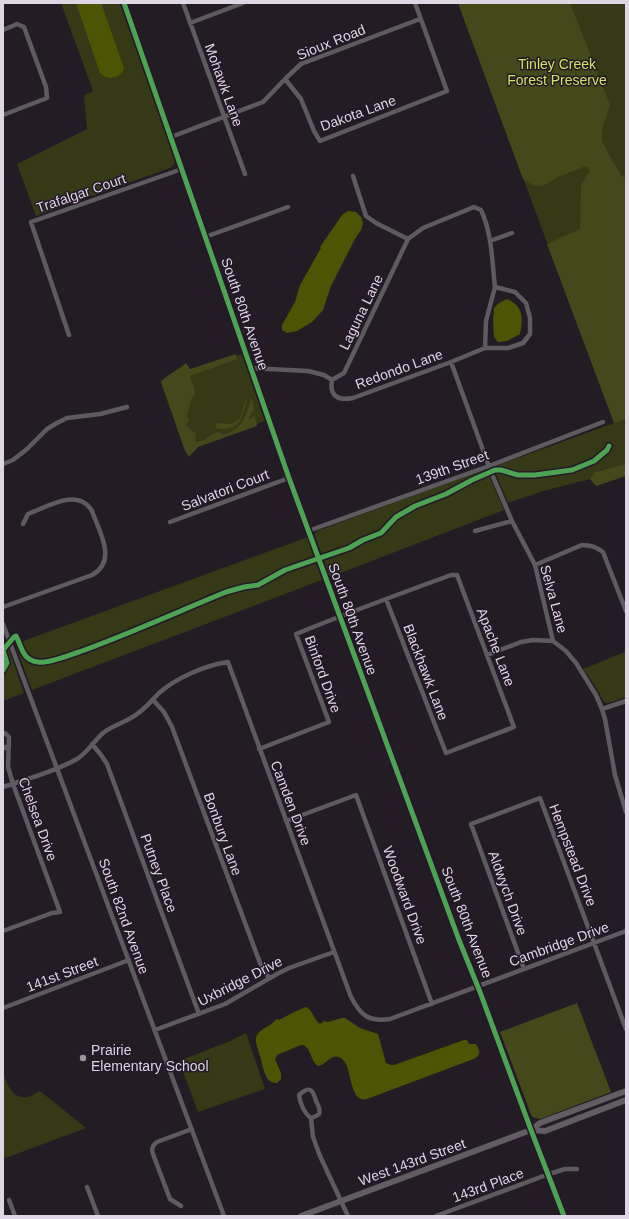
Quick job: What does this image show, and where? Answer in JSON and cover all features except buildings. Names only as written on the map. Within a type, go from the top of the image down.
[{"type":"main road","name":"West 143rd Street","points":[[301,1216],[531,1130],[540,1123],[626,1091]]},
{"type":"main road","name":"West 143rd Street","points":[[531,1130],[545,1131],[626,1100]]},
{"type":"street","name":"South 80th Avenue","points":[[124,3],[288,478],[459,940],[478,986],[564,1216]]},
{"type":"street","name":"Mohawk Lane","points":[[183,3],[245,174]]},
{"type":"street","points":[[190,23],[243,3]]},
{"type":"street","points":[[415,3],[420,19]]},
{"type":"street","name":"Sioux Road","points":[[171,138],[263,102],[301,64],[420,19]]},
{"type":"street","name":"Dakota Lane","points":[[285,79],[301,99],[314,131],[320,141],[447,91],[420,19]]},
{"type":"street","points":[[3,30],[17,24],[24,27],[46,86],[47,98],[3,115]]},
{"type":"street","name":"Trafalgar Court","points":[[69,335],[31,222],[182,169]]},
{"type":"street","points":[[353,176],[366,216],[376,223],[408,239]]},
{"type":"street","points":[[205,237],[288,206]]},
{"type":"street","name":"Laguna Lane","points":[[332,380],[344,372],[408,239],[423,228],[474,207],[481,210],[485,218],[490,241]]},
{"type":"street","points":[[485,348],[486,321],[495,287],[490,241],[512,233]]},
{"type":"street","name":"Redondo Lane","points":[[332,380],[331,388],[334,394],[338,398],[344,400],[451,362],[485,348],[508,348],[522,343],[530,334],[530,318],[526,303],[515,292],[495,287]]},
{"type":"street","name":"Selva Lane","points":[[451,362],[488,466],[512,521],[535,566],[552,641],[566,651],[576,663],[596,695],[602,709],[615,775],[626,812]]},
{"type":"street","points":[[251,368],[308,371],[324,374],[332,380]]},
{"type":"street","points":[[3,464],[13,460],[27,449],[47,429],[67,418],[100,414],[126,407]]},
{"type":"street","name":"139th Street","points":[[308,531],[488,466],[603,422]]},
{"type":"street","name":"Salvatori Court","points":[[170,522],[288,478]]},
{"type":"street","points":[[3,607],[92,574],[102,566],[106,559],[105,546],[92,512],[83,502],[74,499],[63,501],[28,514],[23,524]]},
{"type":"street","points":[[475,531],[512,521]]},
{"type":"street","points":[[535,566],[582,545],[596,547],[603,552],[626,611]]},
{"type":"street","name":"Binford Drive","points":[[259,749],[329,722],[296,634],[451,575],[457,575]]},
{"type":"street","name":"Apache Lane","points":[[457,575],[514,727]]},
{"type":"street","name":"Blackhawk Lane","points":[[386,599],[446,753],[514,727]]},
{"type":"street","name":"South 82nd Avenue","points":[[3,624],[224,1216]]},
{"type":"street","points":[[487,655],[527,641],[552,641]]},
{"type":"street","name":"Camden Drive","points":[[153,700],[164,689],[178,680],[219,663],[228,662],[334,952]]},
{"type":"street","points":[[3,788],[57,768],[79,758],[107,730],[137,715],[153,700]]},
{"type":"street","name":"Bonbury Lane","points":[[153,700],[164,712],[172,727],[260,963],[268,978]]},
{"type":"street","points":[[602,709],[626,701]]},
{"type":"street","name":"Chelsea Drive","points":[[3,931],[52,913],[60,912],[13,784],[8,767],[9,737],[4,734]]},
{"type":"street","name":"Putney Place","points":[[92,744],[106,764],[199,1014]]},
{"type":"street","points":[[3,748],[9,746]]},
{"type":"street","name":"Woodward Drive","points":[[286,821],[356,795],[432,1004]]},
{"type":"street","name":"Aldwych Drive","points":[[524,969],[471,824],[540,798]]},
{"type":"street","name":"Hempstead Drive","points":[[540,798],[626,1029]]},
{"type":"street","name":"Cambridge Drive","points":[[334,952],[351,997],[357,1007],[365,1016],[379,1020],[390,1019],[432,1004],[626,931]]},
{"type":"street","name":"Uxbridge Drive","points":[[155,1030],[225,1004],[268,978],[289,968],[334,952]]},
{"type":"street","name":"141st Street","points":[[3,1008],[129,960]]},
{"type":"street","points":[[311,1118],[315,1117],[320,1110],[314,1094],[311,1090],[308,1090],[299,1095],[300,1100],[306,1114],[311,1118],[313,1137],[319,1155],[348,1216]]},
{"type":"street","points":[[181,1206],[170,1199],[152,1149],[154,1144],[157,1142],[192,1129]]},
{"type":"street","name":"143rd Place","points":[[436,1216],[549,1174],[565,1169],[577,1169]]},
{"type":"street","points":[[87,1186],[98,1216]]},
{"type":"street","points":[[9,1200],[15,1216]]},
{"type":"green space","points":[[61,3],[120,3],[175,160],[174,165],[170,168],[36,216],[17,164],[87,129],[84,95],[93,91]]},
{"type":"green space","name":"Tinley Creek Forest Preserve","points":[[458,3],[626,3],[626,464],[595,472],[590,479],[543,491],[508,503],[493,467],[614,423]]},
{"type":"green space","name":"Tinley Creek Forest Preserve","points":[[458,3],[544,3],[546,5],[547,3],[570,3],[610,105],[602,129],[602,141],[621,175],[626,179],[626,419],[614,423],[547,244],[580,229],[581,185],[590,171],[586,166],[558,177],[543,186],[532,185],[523,179]]},
{"type":"green space","points":[[236,354],[237,359],[190,376],[195,394],[191,400],[187,416],[189,421],[185,425],[196,434],[195,441],[197,442],[205,440],[218,432],[223,435],[236,429],[240,425],[252,398],[254,409],[248,419],[255,417],[257,426],[198,447],[189,457],[185,451],[161,381],[186,363],[190,369]]},
{"type":"green space","points":[[242,354],[265,421],[185,450],[161,383]]},
{"type":"green space","points":[[246,399],[242,418],[238,424],[229,428],[216,428],[215,426],[218,423],[230,424],[240,419]]},
{"type":"green space","points":[[626,464],[626,476],[596,486],[590,479],[595,472]]},
{"type":"green space","points":[[483,470],[488,473],[504,510],[330,577],[315,536],[317,531]]},
{"type":"green space","points":[[308,537],[322,580],[32,690],[15,644]]},
{"type":"green space","points":[[8,647],[24,693],[3,701],[3,649]]},
{"type":"green space","points":[[625,652],[626,697],[608,703],[604,702],[596,687],[583,669]]},
{"type":"green space","points":[[577,1003],[611,1092],[540,1119],[532,1117],[500,1032]]},
{"type":"green space","points":[[246,1033],[265,1089],[198,1112],[179,1061],[230,1041]]},
{"type":"green space","points":[[3,1073],[12,1092],[16,1095],[20,1097],[32,1096],[40,1091],[86,1128],[3,1159]]},
{"type":"shaded area","points":[[76,3],[101,3],[124,68],[120,74],[114,78],[103,76],[100,73]]},
{"type":"shaded area","points":[[348,211],[356,212],[361,217],[363,223],[361,230],[331,286],[323,310],[312,322],[297,331],[287,333],[282,330],[282,325],[295,302],[300,285],[321,248],[320,247],[342,215]]},
{"type":"shaded area","points":[[507,299],[517,305],[521,314],[522,323],[520,334],[507,341],[498,342],[494,337],[494,308],[499,303]]},
{"type":"shaded area","points":[[306,1007],[320,1024],[324,1021],[328,1022],[345,1018],[360,1028],[378,1034],[386,1063],[391,1065],[464,1040],[467,1040],[469,1044],[476,1044],[479,1049],[479,1054],[471,1060],[367,1099],[361,1099],[356,1095],[353,1089],[344,1060],[336,1056],[318,1066],[315,1064],[307,1047],[301,1045],[277,1055],[275,1059],[281,1073],[281,1079],[277,1083],[273,1082],[269,1080],[263,1068],[256,1042],[257,1035],[276,1019],[279,1020]]},
{"type":"cycle path","points":[[124,3],[289,478],[459,940],[564,1216]]},
{"type":"cycle path","points":[[3,670],[7,663],[3,650],[16,636],[23,652],[29,659],[38,662],[47,662],[58,659],[116,638],[226,592],[258,585],[285,570],[349,548],[363,540],[381,533],[396,517],[415,506],[446,494],[495,470],[501,470],[518,475],[535,475],[572,470],[594,461],[607,450],[609,446]]},
{"type":"place","name":"Prairie Elementary School","points":[[83,1058]]}]
